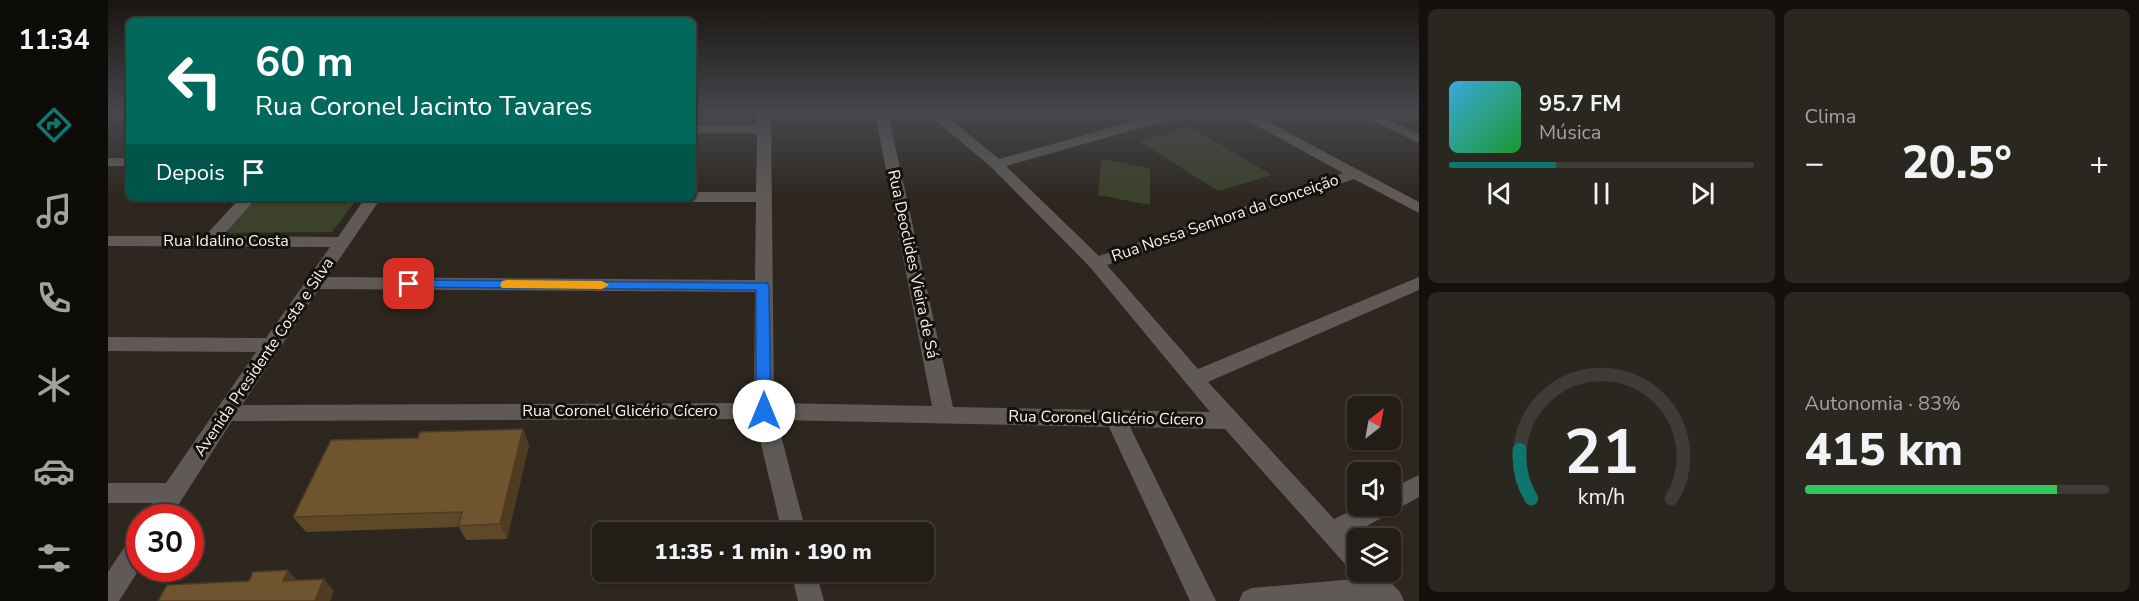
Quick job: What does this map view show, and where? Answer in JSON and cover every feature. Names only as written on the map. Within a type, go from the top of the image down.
[{"type":"street","points":[[764,141],[764,411],[792,522]]},
{"type":"street","name":"Rua Deoclides Vieira de Sá","points":[[888,141],[944,414]]},
{"type":"street","points":[[969,141],[996,164],[1096,263],[1230,421],[1347,550]]},
{"type":"street","points":[[996,164],[1075,141]]},
{"type":"street","points":[[1293,141],[1419,208]]},
{"type":"street","points":[[108,162],[126,162]]},
{"type":"street","name":"Rua Nossa Senhora da Conceição","points":[[1096,263],[1355,174]]},
{"type":"street","points":[[696,197],[764,197]]},
{"type":"street","points":[[210,240],[246,201]]},
{"type":"street","name":"Avenida Presidente Costa e Silva","points":[[165,504],[271,345],[372,201]]},
{"type":"street","name":"Rua Idalino Costa","points":[[108,241],[344,242]]},
{"type":"street","points":[[315,283],[763,286]]},
{"type":"street","points":[[1195,379],[1419,283]]},
{"type":"street","points":[[108,344],[271,345]]},
{"type":"street","name":"Rua Coronel Glicério Cícero","points":[[226,413],[764,411],[1230,421]]},
{"type":"street","points":[[1114,418],[1203,601]]},
{"type":"street","points":[[1401,495],[1419,485]]},
{"type":"street","points":[[108,493],[171,494]]},
{"type":"street","points":[[1332,533],[1363,516]]},
{"type":"street","points":[[108,595],[126,567]]},
{"type":"street","points":[[806,582],[811,601]]},
{"type":"street","points":[[1252,601],[1378,587]]},
{"type":"green space","points":[[1139,141],[1214,141],[1272,175],[1218,191]]},
{"type":"green space","points":[[1101,159],[1150,168],[1150,205],[1098,195]]},
{"type":"green space","points":[[251,201],[356,201],[332,232],[229,233],[228,229]]},
{"type":"building","points":[[523,429],[500,524],[458,526],[462,512],[293,517],[331,440],[418,438],[420,432]]},
{"type":"building","points":[[288,570],[283,581],[324,579],[315,601],[158,601],[167,585],[249,581],[253,572]]},
{"type":"slow traffic","points":[[507,285],[602,285]]},
{"type":"route","points":[[409,284],[763,286],[764,411]]}]
